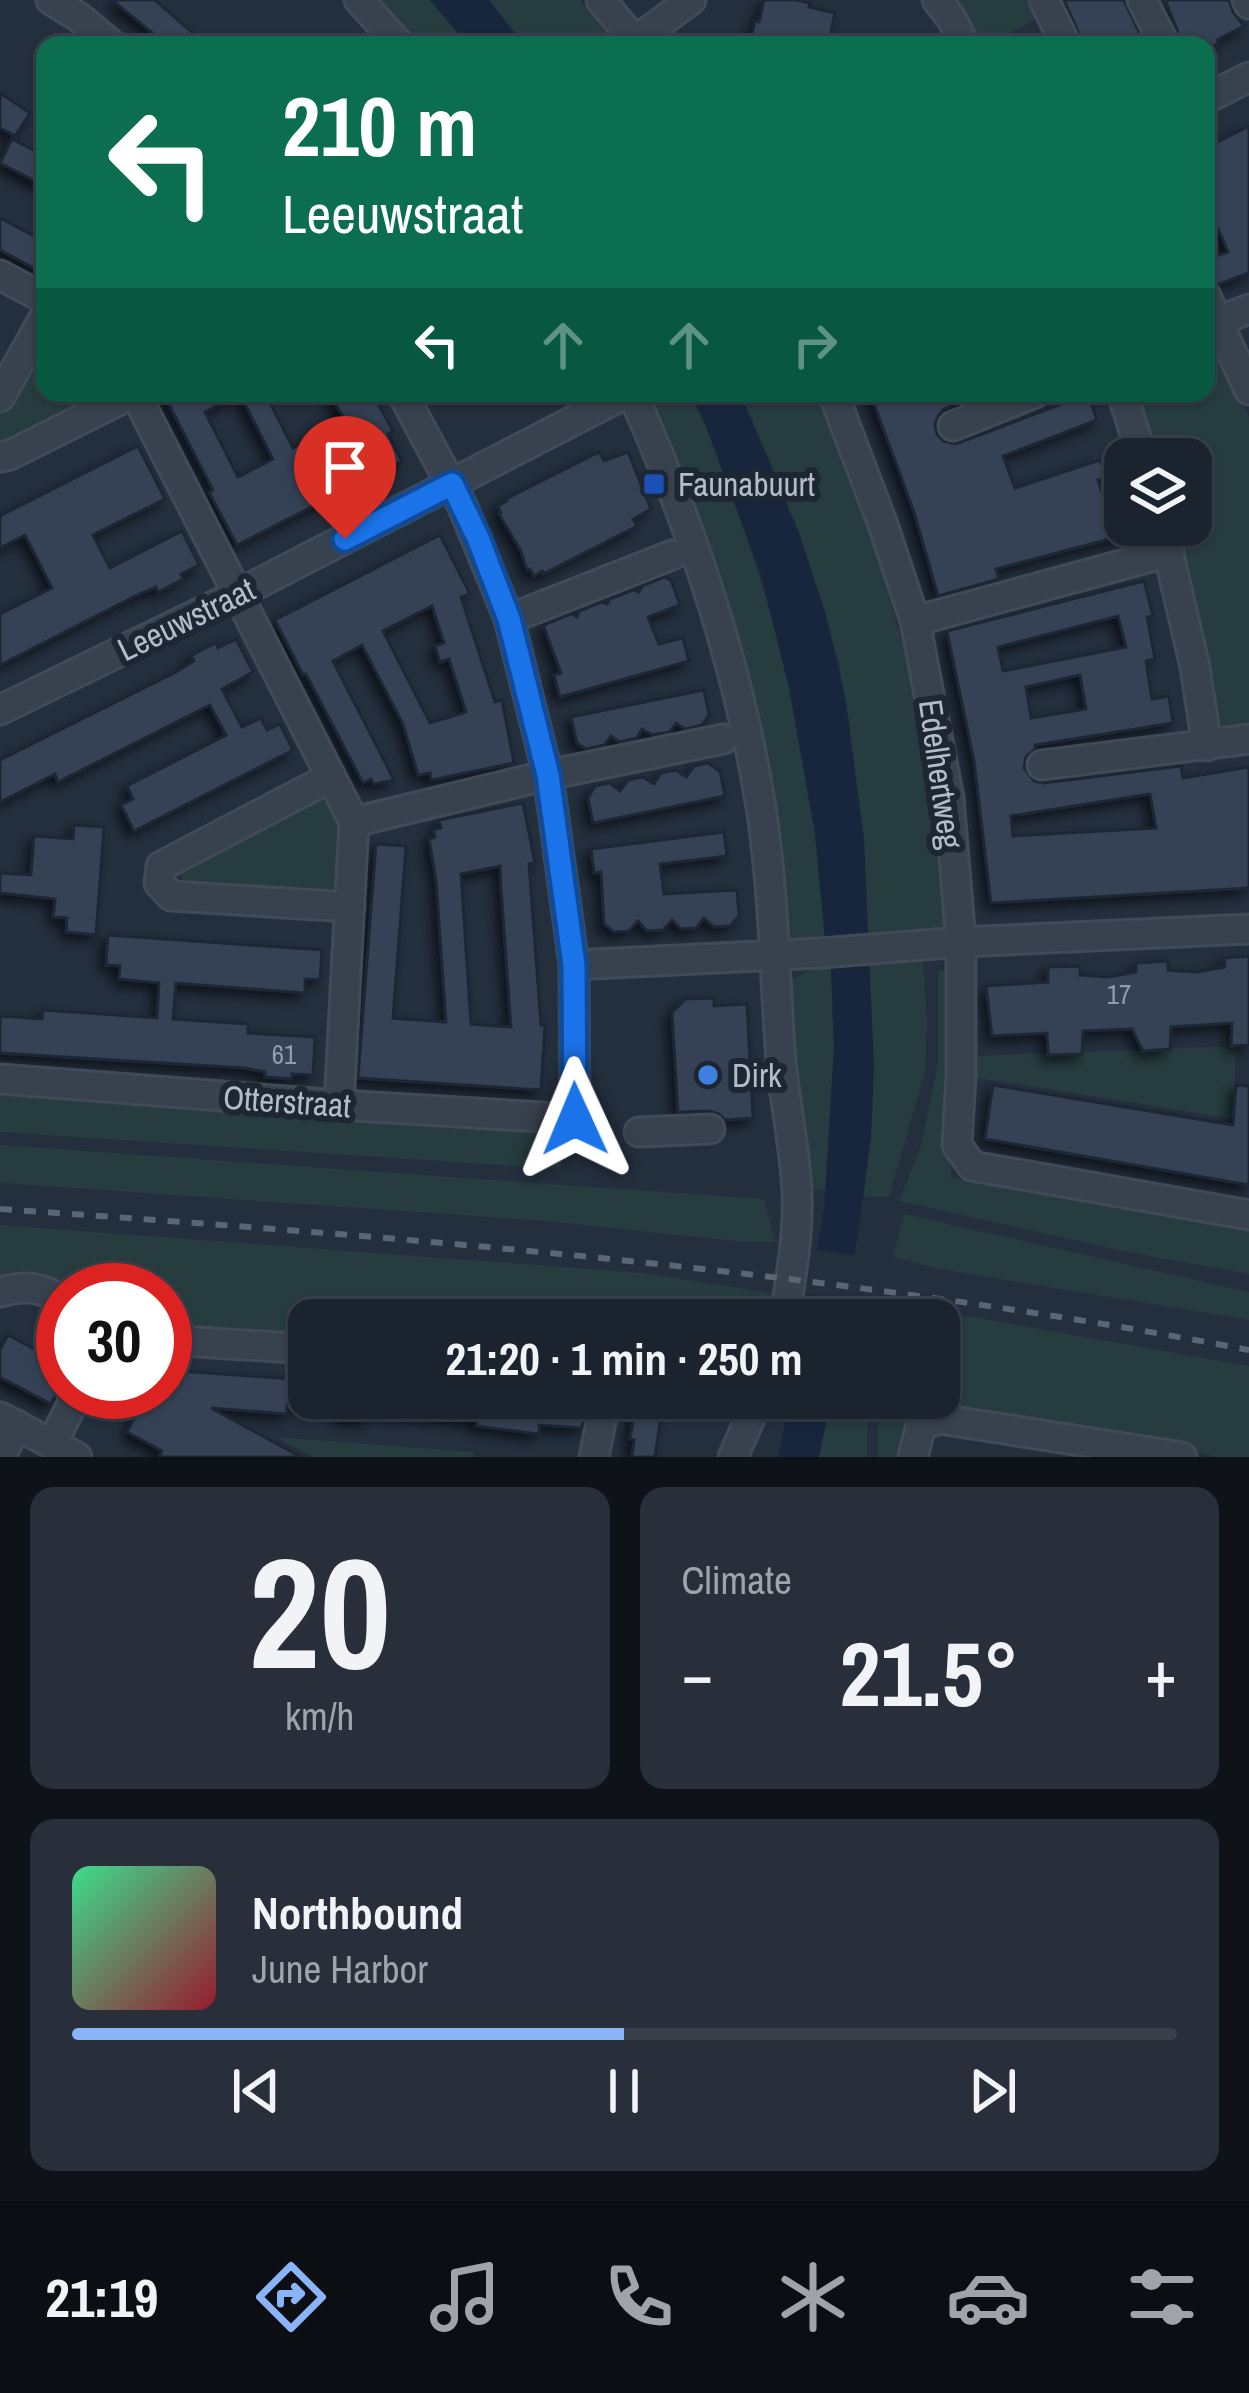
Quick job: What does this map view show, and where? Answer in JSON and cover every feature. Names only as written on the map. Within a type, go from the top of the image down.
[{"type":"street","points":[[51,0],[101,36]]},
{"type":"street","points":[[359,0],[392,36]]},
{"type":"street","points":[[602,0],[631,36]]},
{"type":"street","points":[[646,36],[691,0]]},
{"type":"street","points":[[1044,0],[1062,36]]},
{"type":"street","points":[[1142,0],[1160,36]]},
{"type":"street","points":[[944,9],[960,36]]},
{"type":"street","points":[[1215,94],[1249,77]]},
{"type":"street","points":[[0,275],[36,294]]},
{"type":"street","points":[[1215,313],[1249,309]]},
{"type":"street","points":[[1215,324],[1249,390]]},
{"type":"street","points":[[0,397],[36,332]]},
{"type":"street","points":[[0,457],[116,402]]},
{"type":"street","points":[[140,402],[354,822],[339,1105]]},
{"type":"street","points":[[407,402],[478,538],[509,619],[548,775],[574,965],[1249,929]]},
{"type":"street","name":"Leeuwstraat","points":[[0,710],[611,402]]},
{"type":"street","points":[[633,402],[706,579],[731,664],[760,805],[797,1198],[788,1299]]},
{"type":"street","name":"Edelhertweg","points":[[835,402],[915,621],[949,798],[961,942],[957,1145],[972,1166],[1249,1214]]},
{"type":"street","points":[[952,426],[1012,402]]},
{"type":"street","points":[[1125,402],[1136,438]]},
{"type":"street","points":[[915,621],[1145,546]]},
{"type":"street","points":[[1168,546],[1207,746]]},
{"type":"street","points":[[509,619],[672,555]]},
{"type":"street","points":[[1042,765],[1249,739]]},
{"type":"street","points":[[354,822],[548,775],[723,740]]},
{"type":"street","points":[[331,777],[161,866],[158,883],[171,896],[350,907]]},
{"type":"street","name":"Otterstraat","points":[[0,1078],[575,1119],[574,965]]},
{"type":"street","points":[[639,1132],[710,1129]]},
{"type":"street","points":[[0,1292],[36,1287]]},
{"type":"street","points":[[192,1342],[288,1348]]},
{"type":"street","points":[[0,1457],[8,1421],[65,1450],[72,1419]]},
{"type":"street","points":[[594,1457],[602,1419]]},
{"type":"street","points":[[733,1457],[750,1419]]},
{"type":"street","points":[[913,1457],[921,1425],[940,1419],[1181,1457]]},
{"type":"green space","points":[[369,0],[430,0],[460,36],[403,36]]},
{"type":"green space","points":[[489,0],[580,0],[608,36],[517,36]]},
{"type":"green space","points":[[946,0],[1036,0],[1044,15],[1004,36],[968,36]]},
{"type":"green space","points":[[36,344],[36,402],[98,402],[7,446],[0,442],[0,410]]},
{"type":"green space","points":[[1215,344],[1249,417],[1249,723],[1221,727],[1182,546],[1212,546],[1212,438],[1149,438],[1138,402],[1215,402]]},
{"type":"green space","points":[[646,402],[694,402],[753,557],[784,664],[807,774],[825,940],[784,941],[775,843]]},
{"type":"green space","points":[[744,402],[822,402],[869,532],[911,678],[931,779],[948,930],[867,936],[864,840],[839,662],[775,473]]},
{"type":"green space","points":[[324,793],[345,819],[340,895],[187,887],[182,880],[181,868]]},
{"type":"green space","points":[[923,962],[925,1072],[889,1197],[864,1197],[871,1081],[868,964]]},
{"type":"green space","points":[[831,968],[834,1048],[826,1190],[806,1191],[786,983],[809,970]]},
{"type":"green space","points":[[938,970],[949,972],[951,1177],[1249,1225],[1249,1274],[899,1201],[921,1146],[938,1063]]},
{"type":"green space","points":[[1236,1046],[1233,1119],[972,1077],[970,1056]]},
{"type":"green space","points":[[0,1092],[552,1129],[561,1140],[561,1169],[0,1132]]},
{"type":"green space","points":[[0,1145],[764,1199],[775,1242],[0,1183]]},
{"type":"green space","points":[[904,1214],[1249,1292],[1249,1320],[939,1269],[893,1257]]},
{"type":"green space","points":[[0,1225],[644,1273],[775,1294],[773,1299],[288,1299],[288,1343],[192,1336],[192,1263],[36,1263],[36,1284],[0,1278]]},
{"type":"green space","points":[[960,1315],[1249,1366],[1249,1457],[1217,1457],[960,1409]]},
{"type":"green space","points":[[827,1419],[867,1419],[867,1457],[819,1457]]},
{"type":"green space","points":[[878,1419],[911,1419],[900,1457],[878,1457]]},
{"type":"green space","points":[[275,1437],[474,1452],[473,1457],[314,1457]]},
{"type":"water","points":[[430,0],[489,0],[517,36],[460,36]]},
{"type":"water","points":[[694,402],[744,402],[799,533],[826,615],[846,701],[864,840],[874,1066],[871,1137],[849,1299],[809,1299],[824,1209],[834,1049],[831,968],[815,834],[789,688],[761,575]]},
{"type":"water","points":[[786,1419],[827,1419],[819,1457],[778,1457]]},
{"type":"pier","points":[[809,1249],[862,1256],[855,1299],[803,1294]]},
{"type":"building","points":[[112,0],[155,0],[197,36],[156,36]]},
{"type":"building","points":[[764,0],[796,0],[835,13],[830,36],[752,36],[755,21],[759,22]]},
{"type":"building","points":[[1064,0],[1124,0],[1141,36],[1080,36]]},
{"type":"building","points":[[1165,0],[1229,0],[1244,26],[1217,40],[1219,45],[1215,45],[1215,36],[1179,36]]},
{"type":"building","points":[[0,93],[30,113],[15,136],[0,128]]},
{"type":"building","points":[[1249,126],[1249,273],[1219,284],[1215,282],[1215,257],[1228,252],[1215,221],[1215,143]]},
{"type":"building","points":[[12,139],[36,151],[36,181],[0,163]]},
{"type":"building","points":[[0,218],[36,237],[36,269],[0,250]]},
{"type":"building","points":[[168,402],[224,402],[205,412],[238,477],[273,459],[244,402],[270,402],[293,448],[344,418],[334,402],[377,402],[402,461],[237,545],[209,492],[213,490]]},
{"type":"building","points":[[873,402],[961,402],[944,409],[935,425],[943,441],[956,444],[1067,402],[1091,402],[1097,420],[1003,456],[1015,488],[1100,460],[1104,541],[996,569],[999,579],[938,596],[914,512]]},
{"type":"building","points":[[138,446],[165,499],[93,535],[110,568],[182,531],[199,565],[158,592],[156,587],[137,595],[0,665],[0,614],[52,588],[25,535],[0,548],[0,516]]},
{"type":"building","points":[[599,452],[604,461],[628,452],[651,509],[633,519],[637,526],[534,576],[498,506]]},
{"type":"building","points":[[440,535],[470,594],[461,597],[495,702],[502,700],[514,763],[431,780],[430,773],[418,775],[403,724],[362,645],[333,661],[394,780],[363,783],[275,620]],"holes":[[[432,606],[444,643],[435,646],[440,662],[449,659],[466,712],[430,723],[383,631]]]},
{"type":"building","points":[[664,577],[671,580],[680,605],[648,617],[659,644],[683,638],[689,661],[560,697],[554,675],[561,673],[546,624],[571,614],[577,617],[579,611],[607,604],[633,590],[639,592],[642,586]]},
{"type":"building","points":[[1144,581],[1153,616],[1147,617],[1155,659],[1146,661],[1152,699],[1169,696],[1173,723],[1035,745],[1024,768],[1034,781],[1044,783],[1181,766],[1183,778],[1249,767],[1249,888],[991,903],[974,761],[947,631]],"holes":[[[1118,616],[1126,647],[1003,671],[998,647]],[[1080,675],[1086,709],[1031,718],[1026,687]],[[1150,794],[1156,828],[1013,836],[1011,816]]]},
{"type":"building","points":[[236,639],[253,672],[222,689],[242,727],[261,718],[267,730],[280,724],[293,750],[134,831],[121,805],[133,799],[127,786],[226,735],[210,705],[58,782],[55,774],[0,802],[0,760],[176,672],[203,649]]},
{"type":"building","points":[[704,690],[709,715],[702,725],[685,729],[676,723],[670,732],[652,735],[642,729],[637,738],[619,742],[611,736],[604,745],[586,749],[577,743],[571,717]]},
{"type":"building","points":[[708,763],[720,771],[725,796],[593,823],[588,798],[595,786],[610,783],[620,791],[628,780],[643,777],[654,784],[661,773],[676,770],[686,777],[694,766]]},
{"type":"building","points":[[523,803],[535,863],[529,864],[541,1025],[545,1024],[541,1090],[358,1078],[376,844],[406,846],[393,1018],[446,1022],[429,839],[435,837],[433,830],[441,828],[439,820]],"holes":[[[500,866],[511,1027],[471,1024],[461,874]]]},
{"type":"building","points":[[74,825],[104,827],[96,935],[66,932],[67,918],[53,917],[55,899],[0,893],[0,873],[31,875],[34,836],[73,839]]},
{"type":"building","points":[[724,832],[727,856],[660,864],[664,894],[737,890],[739,916],[730,926],[714,927],[704,918],[696,928],[681,929],[672,920],[663,930],[647,931],[638,921],[629,931],[614,932],[604,924],[601,872],[594,873],[591,849]]},
{"type":"building","points":[[108,935],[322,950],[320,980],[305,979],[305,993],[176,983],[173,1019],[248,1024],[248,1033],[315,1037],[313,1075],[292,1074],[292,1079],[265,1077],[265,1072],[245,1068],[0,1053],[0,1016],[42,1019],[43,1010],[157,1018],[159,983],[119,979],[120,966],[106,965]]},
{"type":"building","points":[[1249,956],[1249,1045],[1231,1046],[1232,1023],[1171,1027],[1170,1049],[1143,1051],[1132,1029],[1083,1031],[1082,1054],[1048,1055],[1047,1033],[992,1036],[986,986],[1048,982],[1048,967],[1080,966],[1080,975],[1108,977],[1136,972],[1136,963],[1168,961],[1168,970],[1197,972],[1225,967],[1224,958]]},
{"type":"building","points":[[714,998],[714,1006],[747,1004],[753,1118],[725,1120],[710,1111],[678,1112],[672,1013],[685,999]]},
{"type":"building","points":[[993,1085],[1233,1125],[1236,1085],[1249,1086],[1249,1185],[985,1139]]},
{"type":"building","points":[[8,1335],[36,1350],[36,1396],[0,1377],[0,1350]]},
{"type":"building","points":[[192,1372],[288,1379],[287,1414],[211,1408],[301,1457],[159,1457],[162,1451],[127,1432],[134,1419],[192,1419]]},
{"type":"building","points":[[466,1419],[584,1419],[582,1428],[539,1425],[539,1434],[476,1426],[477,1420]]},
{"type":"building","points":[[634,1419],[661,1419],[655,1457],[632,1457],[634,1440],[630,1439]]},
{"type":"railway","points":[[0,1209],[314,1232],[783,1278],[1094,1322],[1249,1350]]},
{"type":"place","name":"Faunabuurt","points":[[654,484]]},
{"type":"place","name":"Dirk","points":[[708,1075]]},
{"type":"route","points":[[345,539],[452,484],[478,538],[509,619],[548,775],[574,965],[575,1119]]}]
